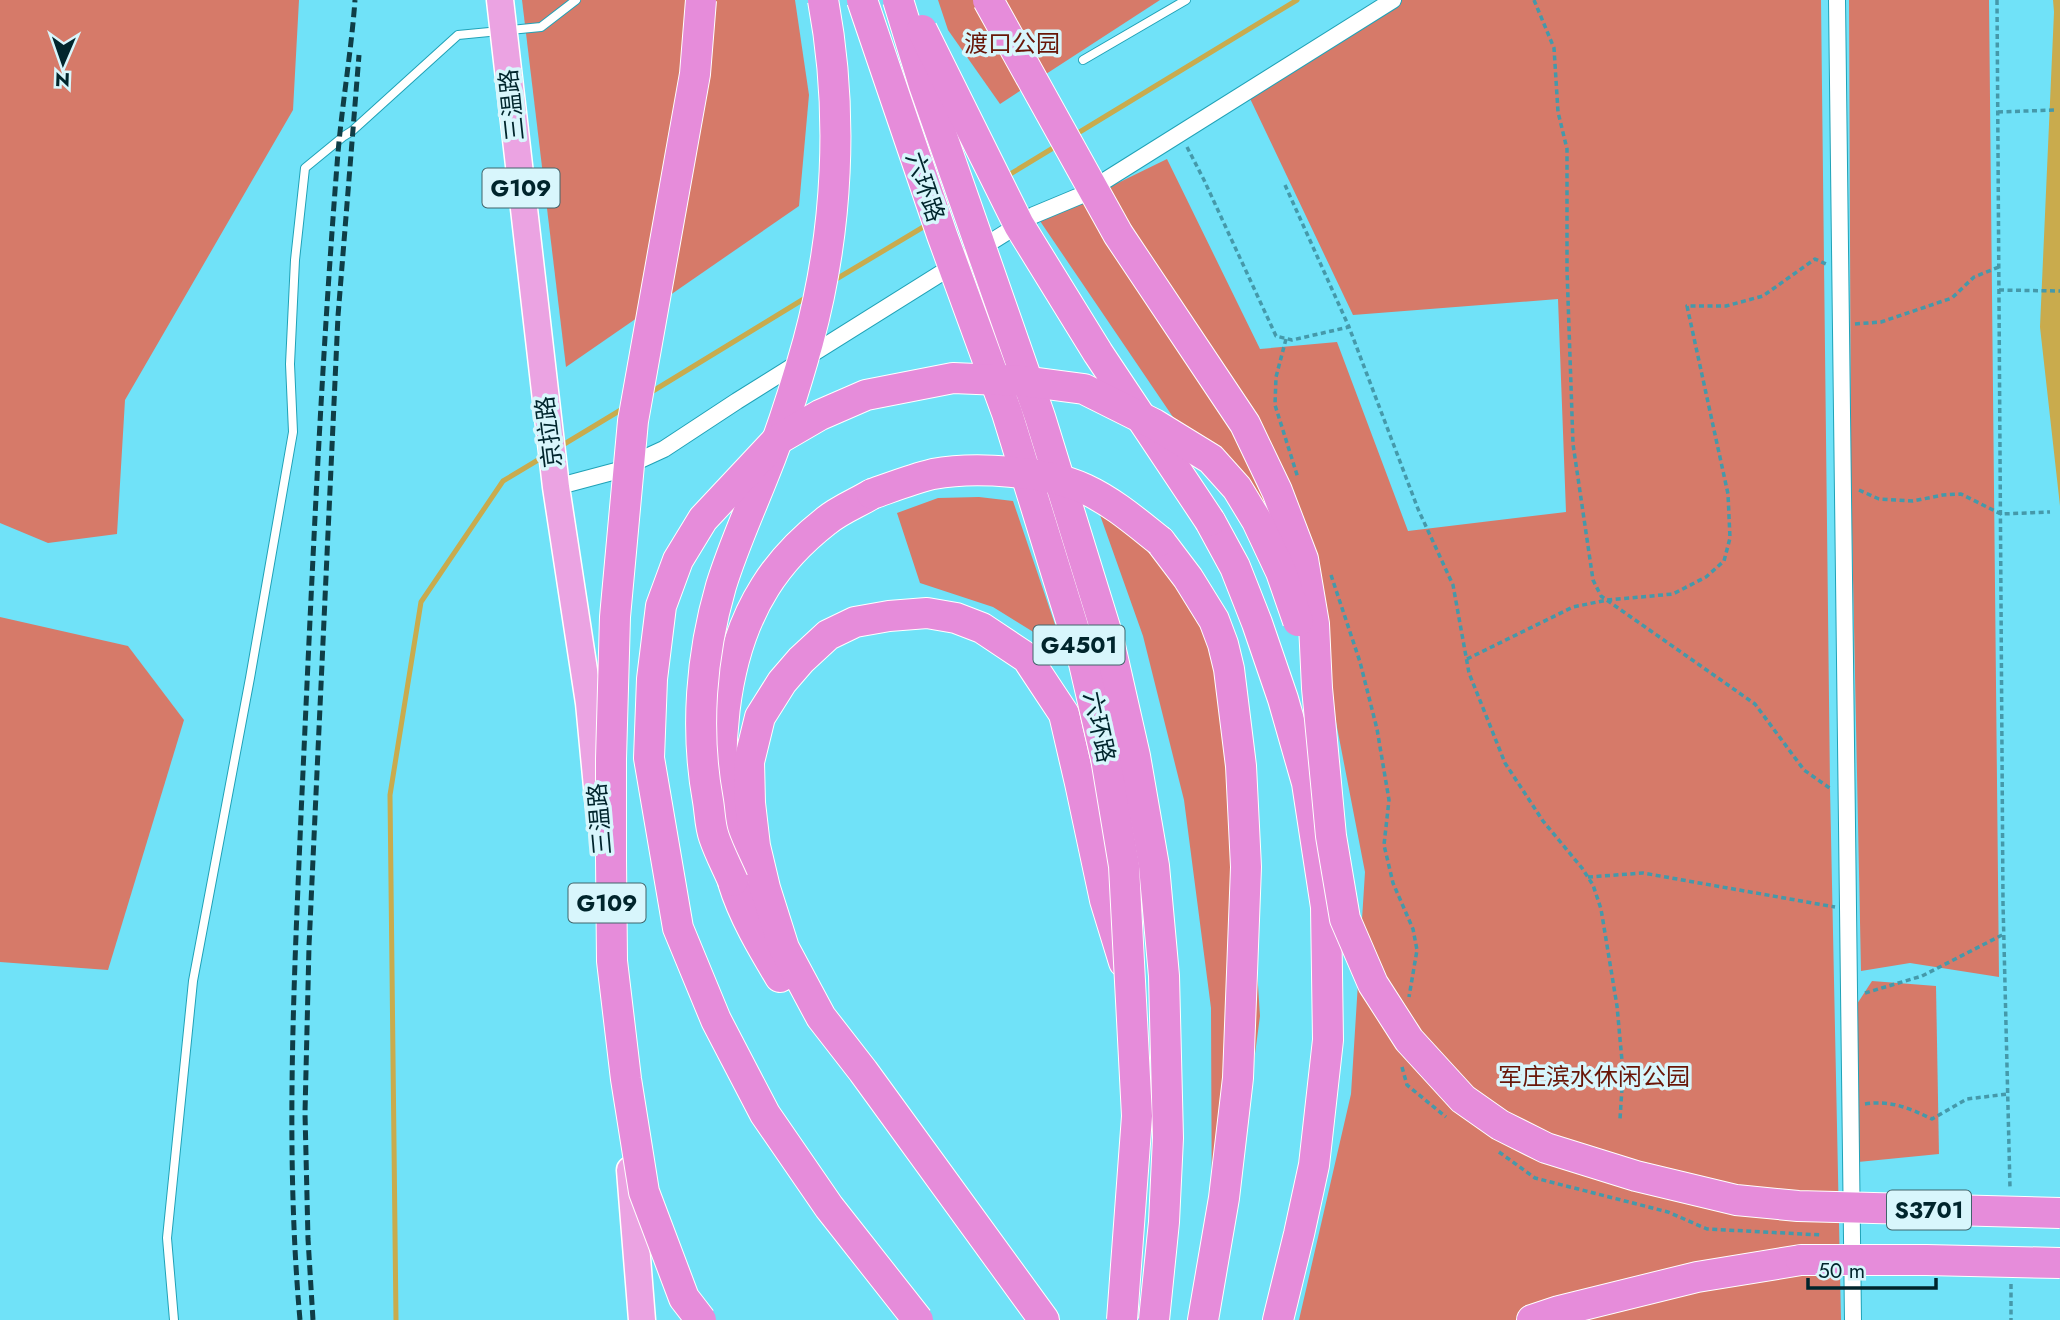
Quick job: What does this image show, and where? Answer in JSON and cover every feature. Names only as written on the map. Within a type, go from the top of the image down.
[{"type":"highway","name":"三温路","points":[[500,0],[542,376]]},
{"type":"highway","points":[[701,0],[695,74],[633,421],[615,617],[611,796],[612,961],[626,1079],[644,1192],[684,1298],[701,1320]]},
{"type":"highway","points":[[823,0],[828,26],[834,103],[834,186],[827,258],[808,341],[765,471],[737,537],[720,587],[706,650],[700,721],[702,772],[714,836],[754,930],[777,954],[1044,1320]]},
{"type":"highway","name":"六环路","points":[[862,0],[942,235],[1007,413],[1083,659],[1107,758],[1124,866],[1137,1115],[1122,1320]]},
{"type":"highway","name":"六环路","points":[[898,0],[924,85],[1040,417],[1108,637],[1135,756],[1154,866],[1164,976],[1168,1139],[1164,1222],[1154,1320]]},
{"type":"highway","points":[[907,0],[1019,225],[1098,353],[1210,521],[1235,567],[1283,699],[1307,783],[1326,907],[1327,1052],[1314,1165],[1278,1320]]},
{"type":"highway","points":[[988,0],[1118,234],[1245,424],[1277,491],[1303,559],[1314,624],[1317,688]]},
{"type":"highway","name":"京拉路","points":[[542,376],[556,487]]},
{"type":"highway","points":[[918,1320],[829,1208],[765,1114],[716,1020],[678,928],[649,758],[652,679],[662,606],[678,560],[703,519],[777,440],[820,415],[866,395],[953,378],[1023,381],[1084,390],[1154,424],[1211,459],[1237,488],[1257,521],[1281,572],[1292,600],[1317,688]]},
{"type":"highway","points":[[733,881],[722,807],[721,766],[723,723],[730,677],[744,629],[765,587],[792,552],[827,520],[872,494],[902,483],[934,474],[985,471],[1041,475],[1085,489],[1125,512],[1160,541],[1188,578],[1214,620],[1223,644],[1229,669],[1241,766],[1246,867],[1238,1078],[1224,1198],[1203,1320]]},
{"type":"highway","name":"三温路","points":[[556,487],[594,743],[642,1320]]},
{"type":"highway","points":[[1028,1320],[809,1026],[777,954],[755,846],[749,762],[760,717],[782,682],[801,660],[828,635],[855,622],[927,613],[956,618],[982,628],[1027,658],[1064,715],[1105,901],[1130,982]]},
{"type":"highway","name":"S3701","points":[[1317,688],[1331,836],[1345,919],[1373,984],[1409,1040],[1463,1099],[1500,1125],[1546,1148],[1636,1176],[1736,1200],[1798,1206],[2060,1213]]},
{"type":"highway","name":"S3701","points":[[1532,1320],[1697,1277],[1801,1260],[2060,1263]]},
{"type":"street","points":[[556,487],[616,471],[664,449],[1034,215],[1082,195],[1393,0]]},
{"type":"street","points":[[1837,0],[1853,1320]]},
{"type":"lane","points":[[174,1320],[167,1238],[193,981],[293,432],[290,364],[295,260],[305,168],[352,131],[458,35],[541,27],[576,0]]},
{"type":"lane","points":[[1083,60],[1186,0]]},
{"type":"path","points":[[1535,0],[1554,48],[1558,112],[1567,149],[1567,270],[1573,444],[1593,580],[1601,596],[1755,705],[1804,771],[1846,800]]},
{"type":"path","points":[[1997,0],[2004,934],[2010,1200]]},
{"type":"path","points":[[1998,112],[2055,110]]},
{"type":"path","points":[[1180,133],[1276,336],[1292,340],[1349,327]]},
{"type":"path","points":[[1285,185],[1349,327],[1418,509],[1453,585],[1469,673],[1505,763],[1543,821],[1593,885],[1601,909],[1617,1006],[1623,1072],[1620,1119]]},
{"type":"path","points":[[1466,659],[1573,607],[1607,600],[1673,593],[1706,577],[1724,561],[1730,538],[1728,494],[1687,306],[1726,306],[1763,296],[1815,259],[1840,272]]},
{"type":"path","points":[[1841,325],[1881,322],[1952,298],[1974,277],[1999,267]]},
{"type":"path","points":[[1999,290],[2060,291]]},
{"type":"path","points":[[1286,339],[1276,377],[1275,405],[1299,480]]},
{"type":"path","points":[[1843,482],[1879,499],[1913,501],[1961,494],[2001,514],[2050,512]]},
{"type":"path","points":[[1329,571],[1360,662],[1377,729],[1389,800],[1384,845],[1393,883],[1413,929],[1417,950],[1408,1004]]},
{"type":"path","points":[[1588,877],[1643,873],[1847,909]]},
{"type":"path","points":[[1848,997],[1922,976],[2004,934]]},
{"type":"path","points":[[1400,1058],[1407,1084],[1449,1120]]},
{"type":"path","points":[[1850,1106],[1877,1102],[1906,1106],[1932,1119],[1967,1099],[2008,1094]]},
{"type":"path","points":[[1493,1148],[1535,1178],[1668,1212],[1707,1229],[1852,1237]]},
{"type":"path","points":[[2011,1280],[2011,1320]]},
{"type":"green space","points":[[0,0],[299,0],[293,110],[125,400],[117,534],[48,543],[0,523]]},
{"type":"green space","points":[[522,0],[795,0],[809,95],[799,206],[566,367]]},
{"type":"green space","name":"渡口公园","points":[[938,0],[1160,0],[1000,104],[948,30]]},
{"type":"green space","name":"军庄滨水休闲公园","points":[[1383,0],[1821,0],[1830,787],[1841,1320],[1299,1320],[1351,1094],[1365,872],[1325,665],[1213,476],[1040,221],[1167,159],[1260,349],[1337,342],[1408,531],[1566,512],[1558,299],[1353,315],[1245,88]]},
{"type":"green space","points":[[1849,0],[1989,0],[1999,977],[1910,963],[1861,971],[1851,477]]},
{"type":"green space","points":[[979,497],[1013,501],[1064,651],[993,607],[920,583],[897,513],[938,498]]},
{"type":"green space","points":[[1100,515],[1117,517],[1172,551],[1239,690],[1260,1016],[1228,1258],[1212,1256],[1211,1008],[1184,800],[1143,636]]},
{"type":"green space","points":[[0,617],[128,646],[184,720],[108,970],[0,962]]},
{"type":"green space","points":[[1872,981],[1936,986],[1939,1154],[1858,1162],[1857,1004]]},
{"type":"shaded area","points":[[2053,0],[2060,0],[2060,506],[2040,327]]},
{"type":"waterway","points":[[1073,136],[1297,0]]},
{"type":"waterway","points":[[1007,176],[1058,145]]},
{"type":"waterway","points":[[833,281],[930,223]]},
{"type":"waterway","points":[[648,394],[807,297]]},
{"type":"waterway","points":[[561,446],[624,408]]},
{"type":"waterway","points":[[396,1320],[390,795],[421,602],[503,481],[543,457]]},
{"type":"railway","points":[[300,1320],[295,1257],[292,1131],[298,878],[326,328],[339,144],[355,0]]},
{"type":"railway","points":[[313,1320],[305,1113],[309,946],[338,316],[359,55]]}]
